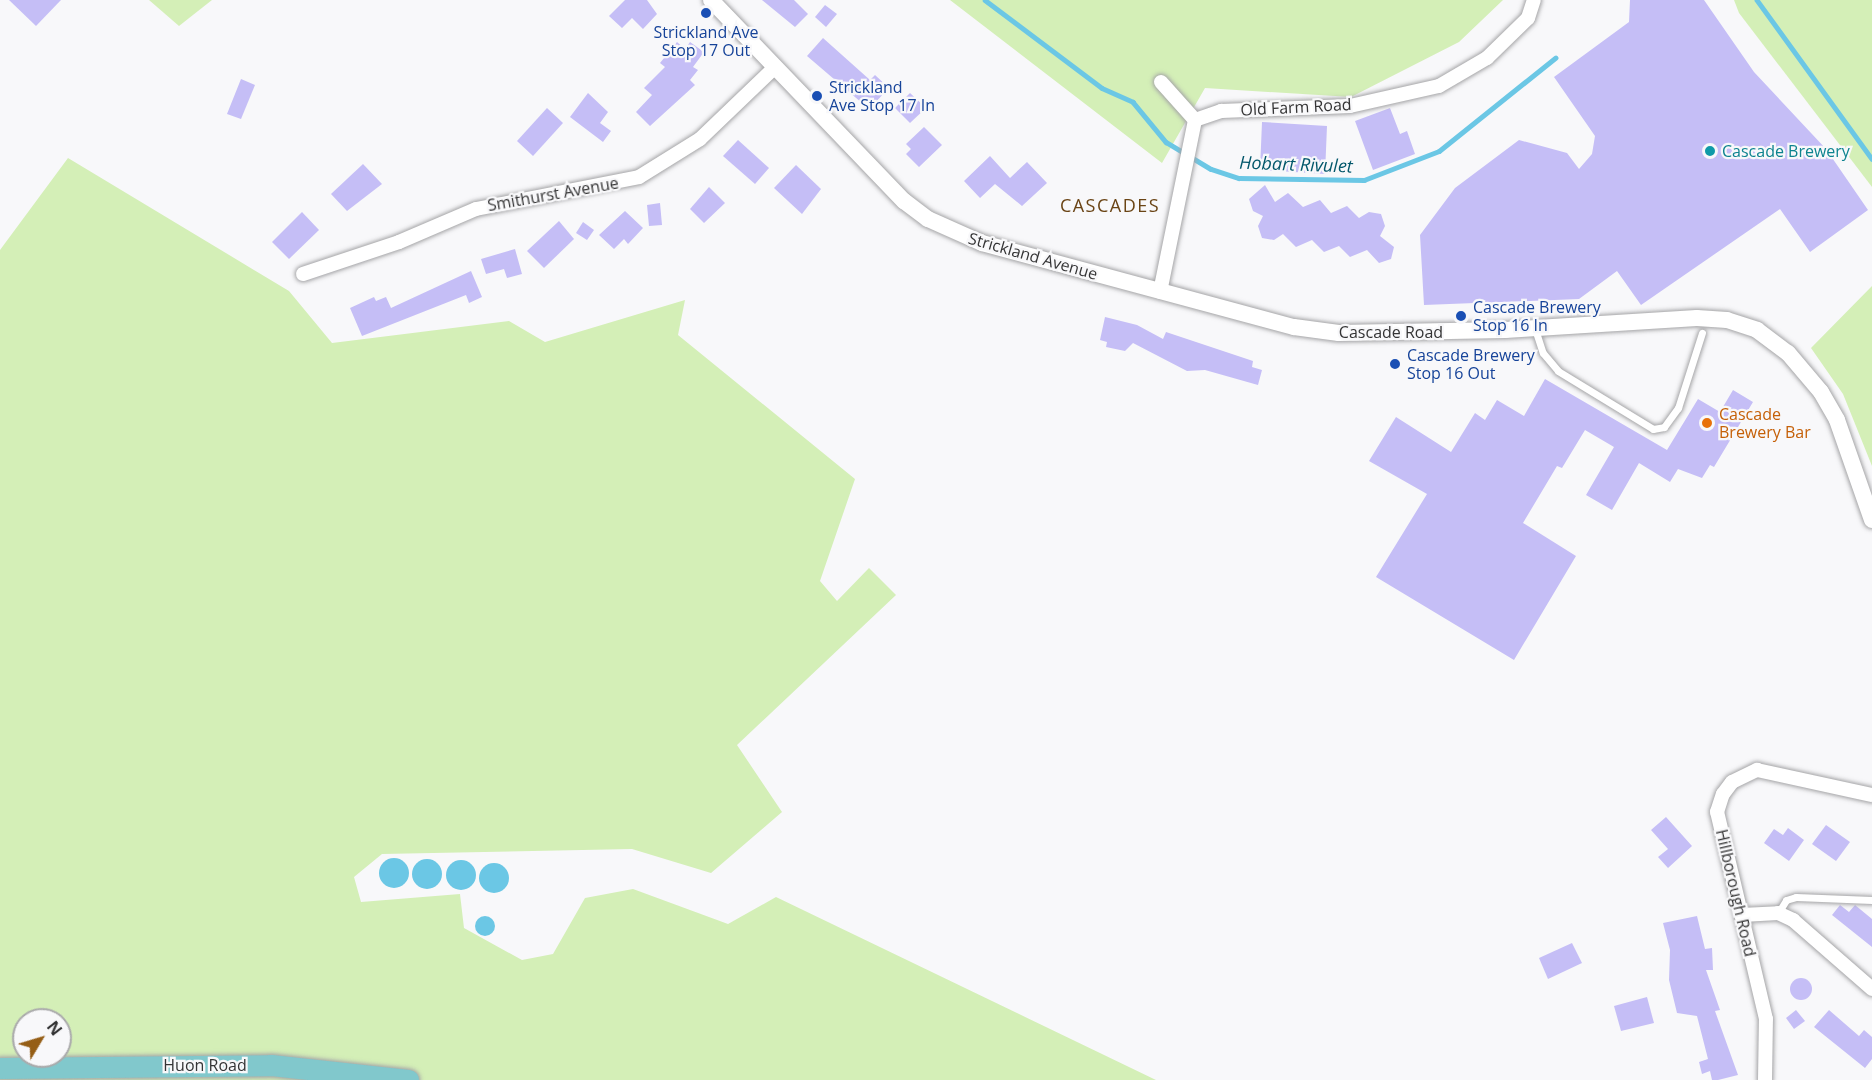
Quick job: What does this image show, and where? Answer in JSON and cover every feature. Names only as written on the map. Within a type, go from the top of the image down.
[{"type":"main road","name":"Huon Road","points":[[0,1068],[271,1065],[408,1080]]},
{"type":"street","name":"Strickland Avenue","points":[[711,0],[880,178],[928,219],[982,243],[1160,292]]},
{"type":"street","name":"Old Farm Road","points":[[1195,120],[1221,111],[1350,106],[1439,86],[1486,58],[1528,18],[1534,0]]},
{"type":"street","name":"Smithurst Avenue","points":[[303,274],[399,242],[487,206],[585,191],[639,177],[693,145],[774,68]]},
{"type":"street","points":[[1160,292],[1195,120],[1161,81]]},
{"type":"street","name":"Cascade Road","points":[[1160,292],[1294,327],[1339,333],[1535,329],[1697,318],[1727,320],[1757,330],[1788,352],[1821,392],[1840,428],[1872,520]]},
{"type":"street","name":"Hillborough Road","points":[[1765,1080],[1766,1019],[1717,812],[1732,782],[1757,770],[1774,770],[1872,795]]},
{"type":"street","points":[[1742,915],[1778,914],[1793,920],[1872,988]]},
{"type":"lane","points":[[1535,329],[1543,353],[1558,371],[1653,429],[1664,427],[1678,408],[1702,333]]},
{"type":"lane","points":[[1778,914],[1786,900],[1796,897],[1872,900]]},
{"type":"green space","points":[[149,0],[212,0],[179,26]]},
{"type":"green space","points":[[950,0],[1503,0],[1459,42],[1351,97],[1205,88],[1162,163]]},
{"type":"green space","points":[[1734,0],[1872,0],[1872,187],[1739,13]]},
{"type":"green space","points":[[68,158],[289,291],[332,343],[509,321],[545,342],[685,300],[678,335],[855,479],[820,581],[837,601],[869,568],[896,595],[737,745],[782,812],[711,873],[632,849],[382,854],[354,877],[361,902],[460,894],[464,928],[522,960],[553,954],[585,898],[633,889],[728,924],[776,897],[1156,1080],[0,1080],[0,250]]},
{"type":"green space","points":[[1872,286],[1872,466],[1843,394],[1811,348]]},
{"type":"water","points":[[394,858],[405,862],[409,873],[405,884],[394,888],[383,884],[379,873],[383,862]]},
{"type":"water","points":[[427,859],[438,863],[442,874],[438,885],[427,889],[416,885],[412,874],[416,863]]},
{"type":"water","points":[[461,860],[472,864],[476,875],[472,886],[461,890],[450,886],[446,875],[450,864]]},
{"type":"water","points":[[494,863],[505,867],[509,878],[505,889],[494,893],[483,889],[479,878],[483,867]]},
{"type":"water","points":[[485,916],[492,919],[495,926],[492,933],[485,936],[478,933],[475,926],[478,919]]},
{"type":"building","points":[[9,0],[61,0],[36,26]]},
{"type":"building","points":[[625,0],[647,0],[657,14],[643,29],[632,18],[622,28],[609,16]]},
{"type":"building","points":[[762,0],[794,0],[808,14],[795,27]]},
{"type":"building","name":"Cascade Brewery","points":[[1630,0],[1704,0],[1754,72],[1826,149],[1868,210],[1810,252],[1780,209],[1641,305],[1617,271],[1579,299],[1424,305],[1420,235],[1455,188],[1519,140],[1567,153],[1579,169],[1592,154],[1595,136],[1554,77],[1629,22]]},
{"type":"building","points":[[825,5],[837,14],[826,27],[815,17]]},
{"type":"building","points":[[823,38],[870,80],[875,75],[889,88],[869,109],[807,56]]},
{"type":"building","points":[[677,42],[685,49],[690,42],[704,52],[693,67],[698,70],[690,80],[695,85],[650,126],[636,112],[652,95],[644,88],[665,67],[660,63]]},
{"type":"building","points":[[241,79],[255,85],[241,119],[227,114]]},
{"type":"building","points":[[588,93],[608,112],[600,123],[611,131],[603,142],[570,117]]},
{"type":"building","points":[[910,93],[926,108],[910,123],[895,108]]},
{"type":"building","points":[[547,108],[563,123],[533,156],[517,141]]},
{"type":"building","points":[[1390,108],[1400,134],[1407,131],[1415,154],[1373,170],[1355,121]]},
{"type":"building","points":[[1262,122],[1327,126],[1325,174],[1260,170]]},
{"type":"building","points":[[924,127],[942,145],[919,167],[906,154],[911,149],[906,144]]},
{"type":"building","points":[[738,140],[769,168],[755,184],[723,156]]},
{"type":"building","points":[[990,156],[1010,178],[1027,162],[1047,183],[1022,206],[995,184],[980,198],[964,181]]},
{"type":"building","points":[[363,164],[382,184],[347,211],[331,194]]},
{"type":"building","points":[[796,165],[821,189],[802,214],[774,188]]},
{"type":"building","points":[[1265,185],[1275,202],[1288,193],[1303,207],[1320,200],[1331,213],[1347,206],[1359,218],[1369,212],[1381,214],[1385,226],[1380,236],[1394,247],[1391,259],[1379,263],[1367,250],[1350,257],[1339,246],[1324,252],[1312,240],[1296,247],[1283,234],[1274,240],[1262,238],[1258,226],[1263,216],[1253,211],[1249,199]]},
{"type":"building","points":[[709,187],[725,203],[704,223],[690,209]]},
{"type":"building","points":[[660,203],[662,225],[649,226],[647,205]]},
{"type":"building","points":[[625,211],[643,228],[628,244],[624,239],[614,249],[599,235]]},
{"type":"building","points":[[302,212],[319,230],[289,259],[272,242]]},
{"type":"building","points":[[559,221],[574,239],[544,268],[527,251]]},
{"type":"building","points":[[583,222],[594,230],[587,240],[576,233]]},
{"type":"building","points":[[515,249],[522,274],[507,278],[504,269],[486,274],[481,259]]},
{"type":"building","points":[[471,271],[482,297],[469,303],[466,295],[362,336],[350,308],[374,297],[376,301],[386,297],[391,308]]},
{"type":"building","points":[[1105,317],[1137,325],[1163,339],[1166,332],[1253,361],[1252,367],[1262,370],[1258,385],[1205,370],[1187,371],[1133,343],[1125,351],[1106,347],[1107,342],[1100,340]]},
{"type":"building","points":[[1545,379],[1667,450],[1698,399],[1720,412],[1733,390],[1753,402],[1714,467],[1710,465],[1702,478],[1678,469],[1670,482],[1639,463],[1612,510],[1586,495],[1614,447],[1585,430],[1562,468],[1557,466],[1523,523],[1576,556],[1514,660],[1376,577],[1427,494],[1369,461],[1396,417],[1451,452],[1475,413],[1485,420],[1497,400],[1524,416]]},
{"type":"building","points":[[1666,817],[1692,846],[1668,868],[1658,857],[1668,849],[1651,830]]},
{"type":"building","points":[[1826,825],[1850,842],[1836,861],[1812,844]]},
{"type":"building","points":[[1788,828],[1804,840],[1789,861],[1764,843],[1774,829],[1783,835]]},
{"type":"building","points":[[1840,905],[1849,912],[1855,905],[1872,919],[1872,947],[1832,915]]},
{"type":"building","points":[[1697,916],[1705,949],[1712,948],[1713,970],[1706,970],[1720,1010],[1715,1011],[1738,1075],[1718,1080],[1712,1080],[1710,1071],[1702,1074],[1699,1062],[1708,1059],[1697,1016],[1677,1013],[1669,980],[1670,950],[1663,923]]},
{"type":"building","points":[[1572,943],[1582,963],[1548,979],[1539,958]]},
{"type":"building","points":[[1801,978],[1809,981],[1812,989],[1809,997],[1801,1000],[1793,997],[1790,989],[1793,981]]},
{"type":"building","points":[[1647,997],[1654,1023],[1621,1031],[1614,1006]]},
{"type":"building","points":[[1796,1010],[1805,1021],[1794,1029],[1786,1018]]},
{"type":"building","points":[[1829,1010],[1859,1036],[1864,1030],[1872,1037],[1872,1059],[1865,1068],[1814,1027]]},
{"type":"waterway","name":"Hobart Rivulet","points":[[985,0],[1102,88],[1133,102],[1166,142],[1211,169],[1239,178],[1364,180],[1439,151],[1555,58]]},
{"type":"waterway","name":"Hobart Rivulet","points":[[1757,0],[1872,159]]},
{"type":"place","name":"Strickland Ave Stop 17 Out","points":[[706,13]]},
{"type":"place","name":"Strickland Ave Stop 17 In","points":[[817,96]]},
{"type":"place","name":"Cascade Brewery","points":[[1710,151]]},
{"type":"place","name":"Cascade Brewery Stop 16 In","points":[[1461,316]]},
{"type":"place","name":"Cascade Brewery Stop 16 Out","points":[[1395,364]]},
{"type":"place","name":"Cascade Brewery Bar","points":[[1707,423]]},
{"type":"district","name":"CASCADES","points":[[1110,205]]}]
